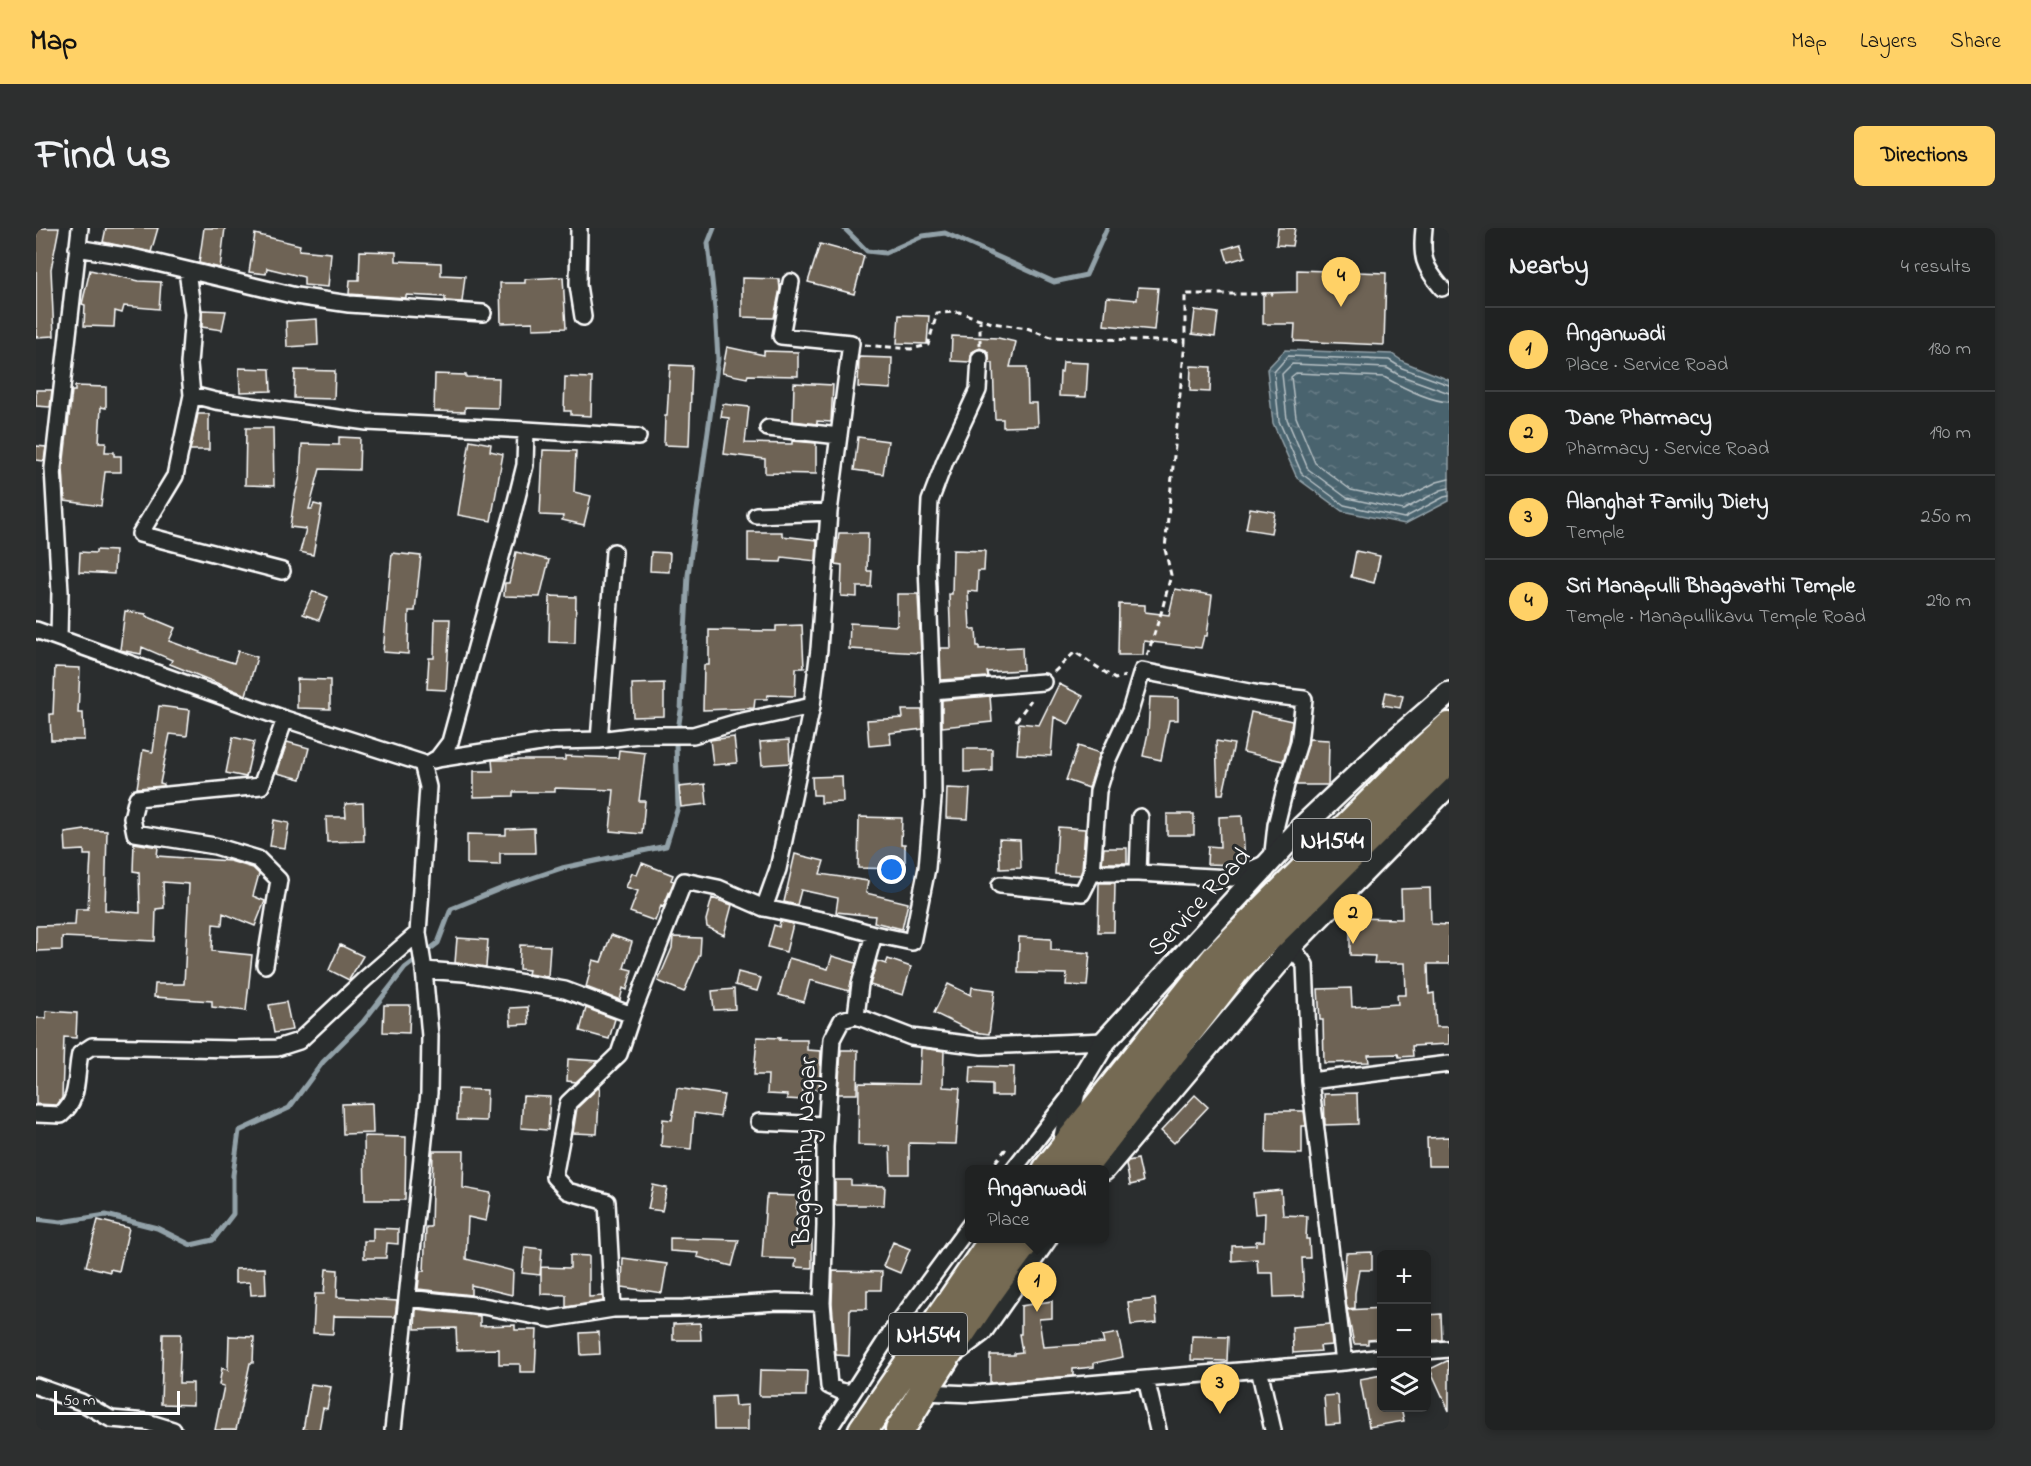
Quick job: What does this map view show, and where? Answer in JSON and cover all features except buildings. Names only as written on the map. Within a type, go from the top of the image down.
[{"type":"highway","name":"NH544","points":[[1063,1163],[1218,956],[1396,777],[1449,727]]},
{"type":"highway","name":"NH544","points":[[1063,1163],[1238,967],[1449,758]]},
{"type":"highway","name":"NH544","points":[[863,1430],[992,1243]]},
{"type":"highway","name":"NH544","points":[[900,1430],[922,1392],[1004,1270],[1025,1243]]},
{"type":"street","points":[[58,637],[60,592],[53,468],[80,228]]},
{"type":"street","points":[[579,228],[578,285],[583,317]]},
{"type":"street","points":[[1424,228],[1421,252],[1432,277],[1442,288]]},
{"type":"street","points":[[77,248],[132,256],[296,296],[349,304],[483,313]]},
{"type":"street","points":[[187,271],[193,314],[189,364],[192,395],[175,476],[140,534],[282,571]]},
{"type":"street","points":[[764,908],[778,870],[812,706],[822,615],[829,512],[851,343],[781,336],[791,282]]},
{"type":"street","points":[[613,1309],[607,1202],[567,1191],[554,1176],[568,1103],[619,1054],[684,881],[718,888],[764,908],[912,942],[927,868],[932,809],[932,692],[927,565],[930,501],[945,461],[978,390],[980,358]]},
{"type":"street","points":[[192,395],[216,401],[367,422],[638,436]]},
{"type":"street","points":[[768,428],[839,436]]},
{"type":"street","points":[[393,1430],[429,1094],[430,1036],[422,953],[430,761],[450,742],[504,550],[525,465],[526,430]]},
{"type":"street","points":[[756,515],[829,512]]},
{"type":"street","points":[[599,740],[615,552]]},
{"type":"street","points":[[36,630],[285,719],[430,761],[554,741],[599,740],[638,735],[693,735],[773,713],[812,706]]},
{"type":"street","points":[[1000,885],[1082,893],[1092,873],[1098,791],[1108,759],[1130,711],[1142,670],[1260,694],[1304,699],[1299,743],[1276,825],[1272,861],[1231,878],[1092,873]]},
{"type":"street","points":[[932,692],[1043,682]]},
{"type":"street","name":"Service Road","points":[[1017,1165],[1074,1092],[1105,1041],[1216,919],[1302,827],[1389,745],[1449,693]]},
{"type":"street","points":[[266,965],[279,880],[258,860],[215,846],[135,833],[132,818],[137,798],[261,786],[285,719]]},
{"type":"street","points":[[1108,1165],[1291,946],[1449,786]]},
{"type":"street","points":[[1138,873],[1140,817]]},
{"type":"street","points":[[874,934],[860,984],[856,1016],[911,1038],[982,1046],[1105,1041]]},
{"type":"street","points":[[1291,946],[1305,965],[1310,1081],[1344,1362]]},
{"type":"street","points":[[36,1114],[61,1115],[70,1107],[77,1088],[80,1054],[92,1046],[277,1048],[299,1041],[365,979],[422,953],[464,973],[566,990],[632,1016]]},
{"type":"street","name":"Bagavathy Nagar","points":[[851,1393],[829,1386],[822,1303],[826,1125],[832,1039],[842,1020],[856,1016]]},
{"type":"street","points":[[1310,1081],[1449,1064]]},
{"type":"street","points":[[1063,1163],[1074,1092]]},
{"type":"street","points":[[759,1122],[826,1125]]},
{"type":"street","points":[[828,1430],[890,1334],[965,1231]]},
{"type":"street","points":[[945,1359],[981,1331],[1043,1243]]},
{"type":"street","points":[[407,1298],[483,1305],[551,1319],[613,1309],[777,1302],[822,1303]]},
{"type":"street","points":[[1431,1351],[1449,1348]]},
{"type":"street","points":[[922,1392],[972,1394],[1377,1358]]},
{"type":"street","points":[[1259,1369],[1273,1430]]},
{"type":"street","points":[[1146,1379],[1158,1430]]},
{"type":"street","points":[[36,1386],[81,1402],[111,1419],[147,1422],[173,1430]]},
{"type":"path","points":[[1016,721],[1043,682],[1075,652],[1115,679],[1142,670],[1171,575],[1165,549],[1185,342],[1185,294],[1273,294]]},
{"type":"path","points":[[851,343],[911,349],[928,345],[937,313],[959,312],[980,319],[1028,328],[1051,337],[1185,342]]},
{"type":"path","points":[[980,319],[980,358]]},
{"type":"path","points":[[993,1165],[1005,1150]]},
{"type":"water","points":[[1285,350],[1392,354],[1404,362],[1449,380],[1449,501],[1405,524],[1342,511],[1297,478],[1273,423],[1267,369]]},
{"type":"waterway","points":[[36,1219],[61,1222],[106,1215],[157,1228],[191,1245],[213,1240],[233,1214],[233,1175],[239,1131],[289,1108],[323,1062],[363,1022],[405,968],[438,943],[451,909],[505,887],[562,868],[666,846],[678,807],[676,743],[681,710],[688,575],[718,359],[708,243],[714,228]]},
{"type":"waterway","points":[[844,228],[867,251],[885,253],[923,236],[945,233],[1054,282],[1086,275],[1107,228]]},
{"type":"place","name":"Sri Manapulli Bhagavathi Temple","points":[[1341,307]]},
{"type":"place","name":"Dane Pharmacy","points":[[1353,944]]},
{"type":"place","name":"Anganwadi","points":[[1037,1312]]},
{"type":"place","name":"Alanghat Family Diety","points":[[1220,1414]]}]
